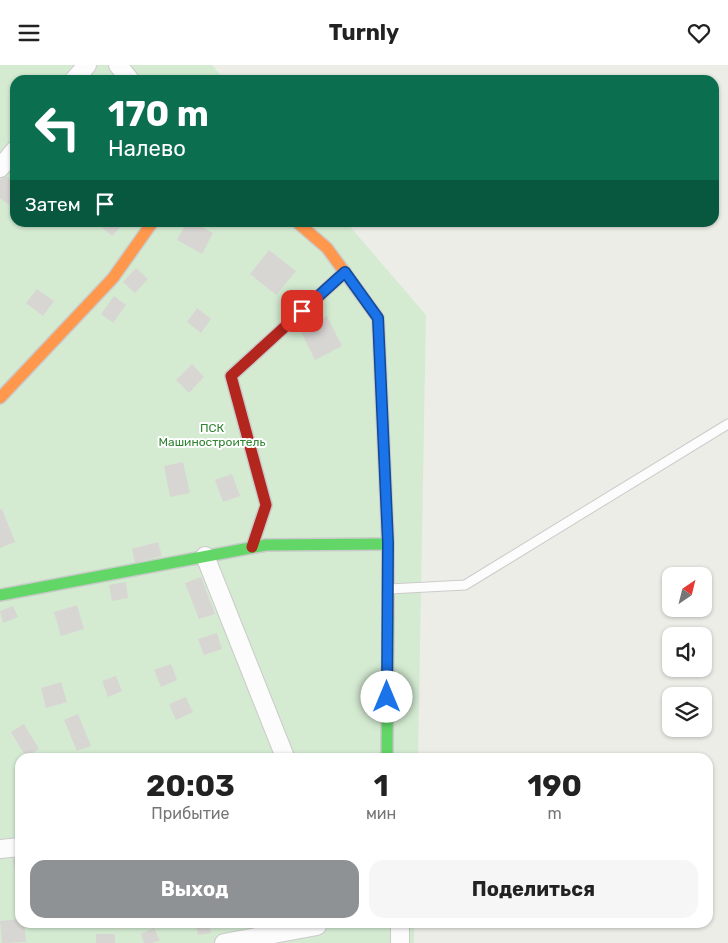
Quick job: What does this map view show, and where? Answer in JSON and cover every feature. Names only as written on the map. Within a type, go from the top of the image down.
[{"type":"street","points":[[78,75],[87,65]]},
{"type":"street","points":[[118,65],[126,75]]},
{"type":"street","points":[[0,167],[10,156]]},
{"type":"street","points":[[0,398],[113,278],[149,227]]},
{"type":"street","points":[[303,227],[327,247],[378,318],[388,543],[387,753]]},
{"type":"street","points":[[252,547],[266,505],[231,376],[345,272]]},
{"type":"street","points":[[0,595],[266,545],[388,543]]},
{"type":"street","points":[[205,556],[284,753]]},
{"type":"street","points":[[0,849],[15,848]]},
{"type":"street","points":[[400,928],[400,943]]},
{"type":"street","points":[[224,943],[317,931]]},
{"type":"lane","points":[[388,589],[465,585],[728,424]]},
{"type":"green space","name":"ПСК Машиностроитель","points":[[0,65],[212,65],[221,75],[10,75],[10,227],[350,227],[426,315],[418,753],[15,753],[15,928],[414,928],[414,943],[0,943]]},
{"type":"building","points":[[4,175],[10,179],[9,205],[0,198],[0,180]]},
{"type":"building","points":[[102,227],[120,227],[112,236]]},
{"type":"building","points":[[184,227],[202,227],[213,233],[202,254],[177,240]]},
{"type":"building","points":[[269,250],[296,271],[276,295],[250,274]]},
{"type":"building","points":[[136,268],[148,279],[135,293],[123,282]]},
{"type":"building","points":[[37,289],[54,301],[43,316],[26,303]]},
{"type":"building","points":[[114,296],[126,305],[113,323],[101,314]]},
{"type":"building","points":[[197,308],[211,319],[201,333],[187,322]]},
{"type":"building","points":[[327,316],[342,346],[315,360],[300,330]]},
{"type":"building","points":[[192,364],[204,377],[189,393],[176,380]]},
{"type":"building","points":[[183,462],[190,493],[170,497],[164,466]]},
{"type":"building","points":[[232,474],[240,496],[223,502],[215,480]]},
{"type":"building","points":[[2,509],[15,542],[0,548],[0,510]]},
{"type":"building","points":[[158,542],[162,556],[135,563],[132,549]]},
{"type":"building","points":[[201,577],[215,614],[199,619],[185,583]]},
{"type":"building","points":[[126,582],[128,598],[112,601],[109,585]]},
{"type":"building","points":[[77,605],[84,629],[61,636],[54,612]]},
{"type":"building","points":[[13,606],[18,617],[3,623],[0,611]]},
{"type":"building","points":[[217,633],[222,649],[204,655],[198,639]]},
{"type":"building","points":[[171,664],[177,680],[161,687],[154,670]]},
{"type":"building","points":[[116,676],[122,691],[108,697],[102,681]]},
{"type":"building","points":[[61,682],[67,702],[46,708],[41,688]]},
{"type":"building","points":[[186,697],[193,712],[176,720],[169,704]]},
{"type":"building","points":[[78,714],[91,746],[77,751],[64,720]]},
{"type":"building","points":[[24,724],[39,749],[32,753],[24,753],[11,732]]},
{"type":"building","points":[[15,920],[15,928],[25,928],[26,942],[2,943],[0,921]]},
{"type":"building","points":[[154,928],[160,940],[144,943],[141,934]]},
{"type":"building","points":[[197,928],[210,928],[211,933],[198,935]]},
{"type":"building","points":[[96,934],[115,934],[115,943],[96,943]]},
{"type":"traffic: fast","points":[[0,595],[266,545],[388,544]]},
{"type":"traffic: fast","points":[[387,753],[388,617]]},
{"type":"traffic: slow","points":[[0,398],[113,278],[149,227]]},
{"type":"traffic: slow","points":[[303,227],[327,248],[378,318],[388,544],[388,617]]},
{"type":"traffic: jam","points":[[252,547],[266,505],[231,376],[345,272]]},
{"type":"route","points":[[302,311],[345,272],[378,318],[388,543],[387,697]]}]
